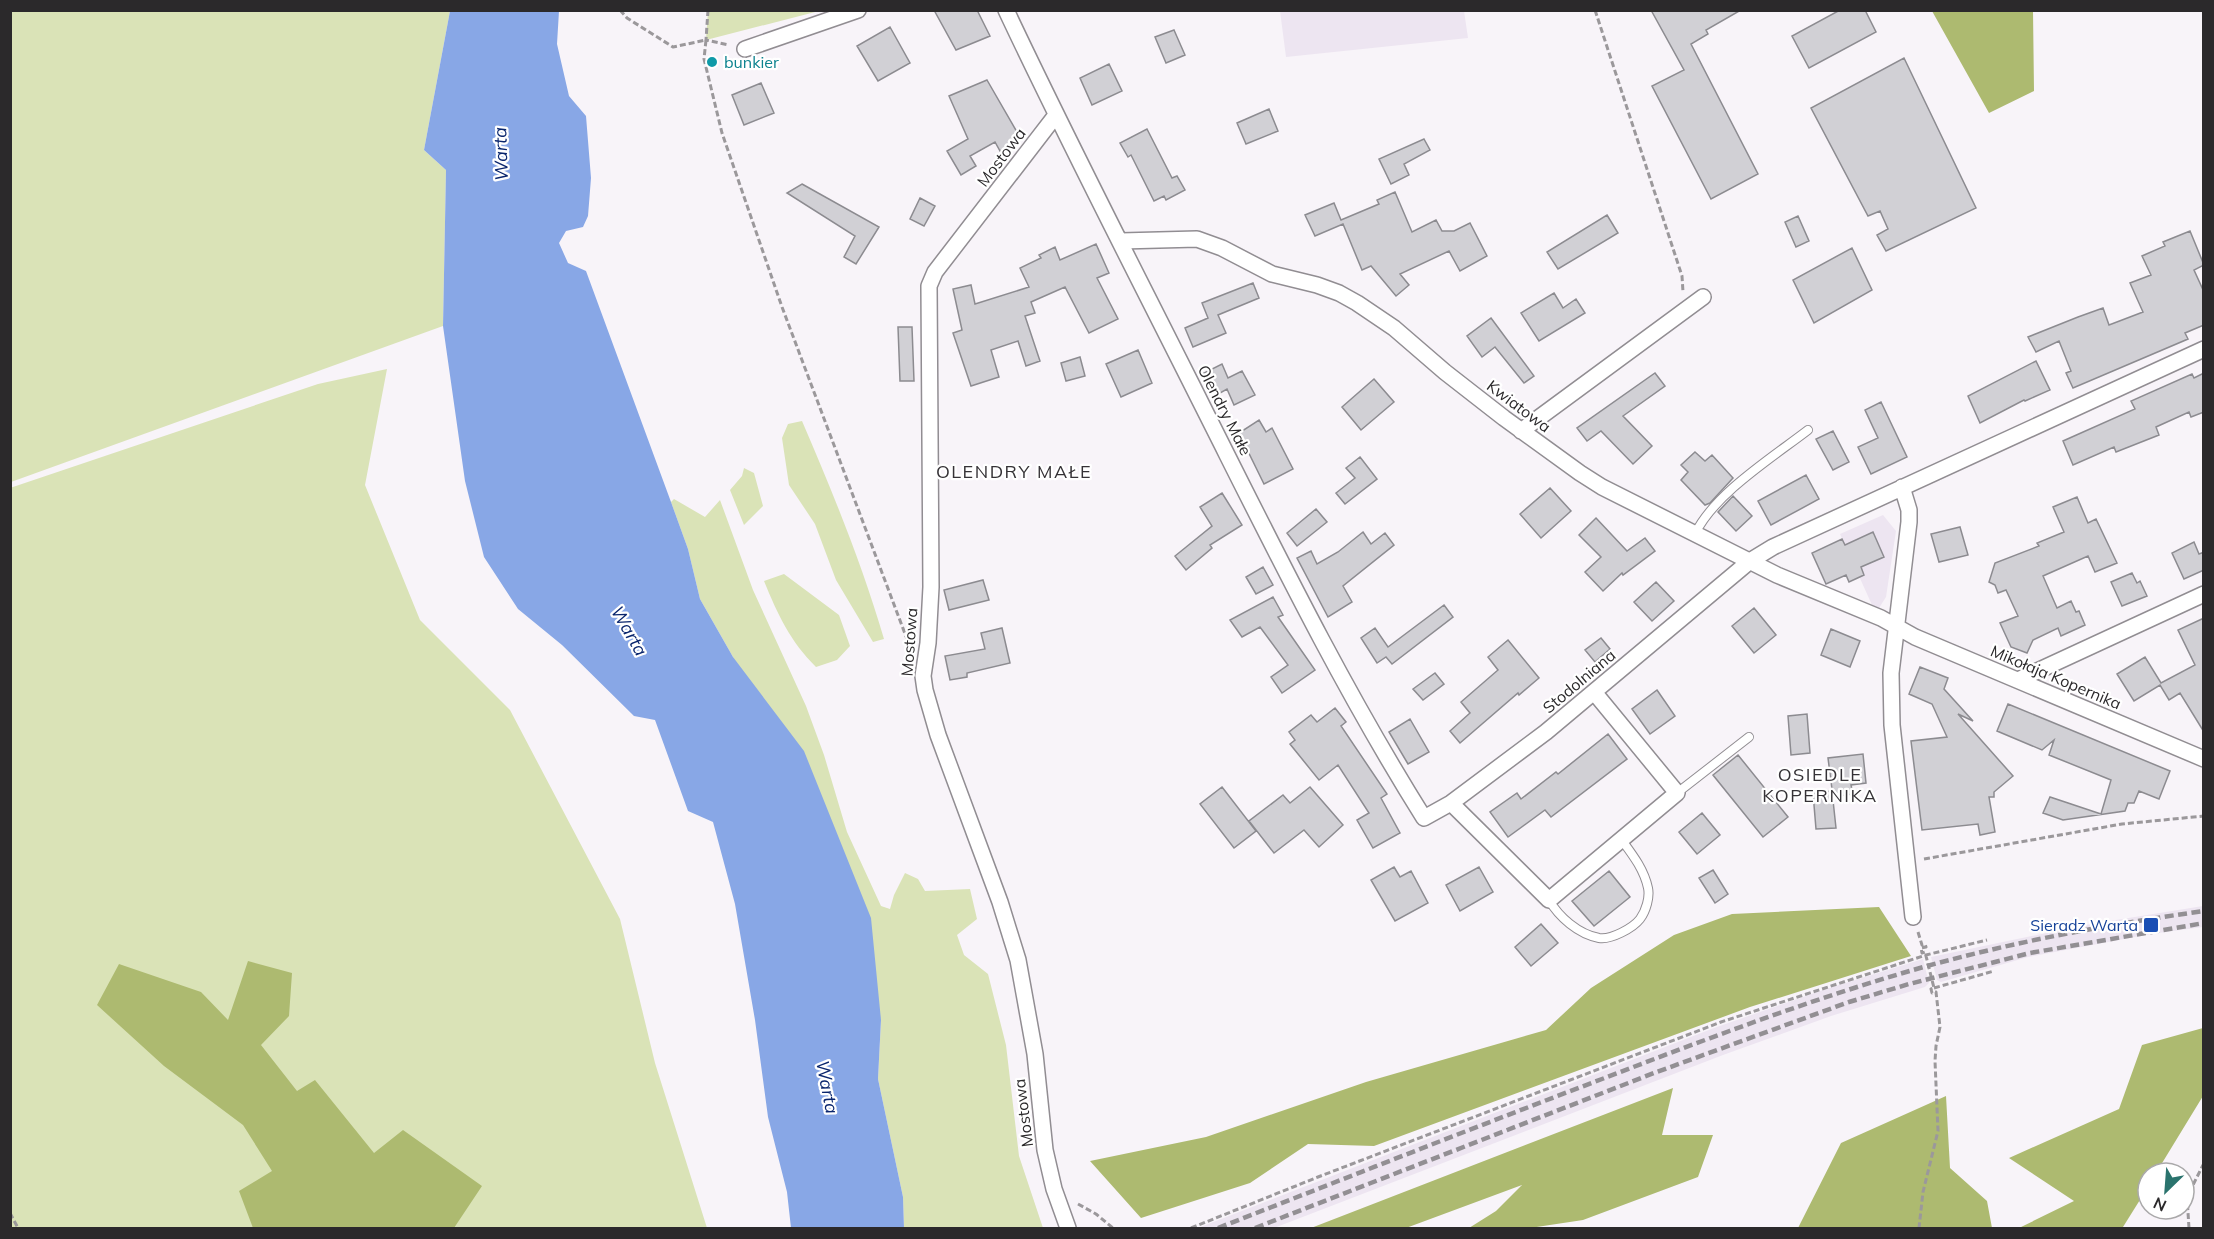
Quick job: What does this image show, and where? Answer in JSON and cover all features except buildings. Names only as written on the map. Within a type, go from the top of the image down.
[{"type":"street","points":[[745,49],[858,10]]},
{"type":"street","name":"Olendry Małe","points":[[1006,10],[1056,115],[1294,589],[1400,780],[1424,818]]},
{"type":"street","name":"Mostowa","points":[[1056,115],[935,272],[929,286],[931,587],[923,676],[938,735],[1000,902],[1018,960],[1034,1044],[1045,1149],[1057,1197],[1068,1228]]},
{"type":"street","name":"Kwiatowa","points":[[1121,241],[1197,239],[1222,248],[1272,274],[1339,293],[1395,328],[1445,372],[1521,431],[1602,487],[1777,575],[1896,625]]},
{"type":"street","points":[[1521,431],[1703,297]]},
{"type":"street","name":"Stodolniana","points":[[1424,818],[1451,803],[1546,732],[1750,561],[1773,547],[2204,349]]},
{"type":"street","points":[[1902,487],[1909,510],[1909,522],[1891,673],[1892,725],[1913,917]]},
{"type":"street","points":[[2018,680],[2204,594]]},
{"type":"street","name":"Mikołaja Kopernika","points":[[1896,625],[1915,637],[2204,759]]},
{"type":"street","points":[[1451,803],[1549,900],[1677,794],[1594,692]]},
{"type":"lane","points":[[1695,534],[1709,510],[1808,430]]},
{"type":"lane","points":[[1677,794],[1749,737]]},
{"type":"lane","points":[[1549,900],[1557,914],[1587,934],[1602,938],[1615,935],[1639,920],[1646,909],[1649,890],[1639,863],[1621,840]]},
{"type":"path","points":[[621,10],[627,18],[673,47],[706,40],[745,49]]},
{"type":"path","points":[[708,10],[704,59],[722,134],[782,307],[923,676]]},
{"type":"path","points":[[1595,10],[1682,276],[1684,311]]},
{"type":"path","points":[[1907,862],[2122,824],[2204,816]]},
{"type":"path","points":[[1913,917],[1922,945],[1925,944],[1926,947],[1921,948],[1926,955],[1934,988]]},
{"type":"path","points":[[1191,1228],[1721,1022],[1926,955],[1987,940]]},
{"type":"path","points":[[1919,1228],[1923,1192],[1938,1131],[1935,1061],[1940,1027],[1936,992],[1932,993],[1931,989],[1994,971]]},
{"type":"path","points":[[2189,1228],[2187,1197],[2204,1163]]},
{"type":"path","points":[[1057,1197],[1080,1205],[1113,1228]]},
{"type":"path","points":[[10,1213],[18,1228]]},
{"type":"shaded area","points":[[1280,11],[1464,11],[1468,38],[1286,57]]},
{"type":"shaded area","points":[[1883,515],[1896,531],[1886,597],[1879,608],[1872,605],[1840,534]]},
{"type":"shaded area","points":[[2203,906],[2203,927],[2151,934],[2028,957],[1941,982],[1937,980],[1931,957],[2085,925]]},
{"type":"shaded area","points":[[1923,959],[1929,983],[1925,987],[1831,1016],[1723,1055],[1274,1228],[1198,1228],[1714,1028],[1823,990]]},
{"type":"green space","points":[[708,10],[819,11],[706,40]]},
{"type":"green space","points":[[11,11],[450,11],[424,150],[446,170],[443,326],[11,482]]},
{"type":"green space","points":[[1932,11],[2033,11],[2034,91],[1989,113]]},
{"type":"green space","points":[[387,369],[365,485],[420,620],[510,710],[620,919],[655,1063],[707,1228],[11,1228],[10,488],[318,384]]},
{"type":"green space","points":[[802,421],[846,529],[884,639],[873,642],[836,580],[815,524],[789,485],[782,438],[788,424]]},
{"type":"green space","points":[[744,468],[754,473],[763,506],[744,525],[730,490],[742,476]]},
{"type":"green space","points":[[674,499],[705,517],[720,500],[753,590],[806,706],[824,755],[847,832],[881,906],[890,909],[905,873],[918,879],[925,891],[970,889],[977,919],[957,935],[964,955],[988,974],[1006,1045],[1019,1156],[1043,1228],[904,1228],[903,1197],[878,1079],[881,1020],[733,657],[700,599],[688,549],[671,502]]},
{"type":"green space","points":[[784,574],[839,615],[850,646],[837,660],[816,667],[792,637],[764,581]]},
{"type":"green space","points":[[1879,907],[1911,956],[1750,1007],[1374,1146],[1308,1144],[1250,1183],[1141,1218],[1090,1161],[1206,1137],[1366,1082],[1546,1030],[1591,988],[1674,935],[1732,914]]},
{"type":"green space","points":[[248,961],[292,973],[289,1016],[261,1045],[297,1091],[315,1080],[374,1153],[403,1130],[482,1186],[454,1228],[253,1228],[239,1191],[272,1171],[243,1125],[164,1066],[97,1005],[119,964],[201,992],[228,1020]]},
{"type":"green space","points":[[2203,1028],[2203,1096],[2163,1161],[2136,1161],[2136,1206],[2123,1227],[2019,1228],[2074,1201],[2009,1158],[2119,1109],[2142,1045]]},
{"type":"green space","points":[[1673,1088],[1662,1135],[1713,1135],[1698,1177],[1583,1220],[1530,1228],[1469,1228],[1496,1211],[1522,1185],[1406,1228],[1311,1228]]},
{"type":"green space","points":[[1946,1096],[1950,1168],[1987,1201],[1992,1228],[1798,1228],[1841,1143]]},
{"type":"water","name":"Warta","points":[[450,11],[559,11],[557,44],[569,96],[586,116],[591,178],[588,216],[583,227],[566,231],[559,243],[568,263],[586,271],[688,549],[700,599],[733,657],[804,751],[871,918],[881,1020],[878,1079],[903,1197],[904,1228],[791,1228],[787,1192],[768,1117],[755,1020],[735,904],[713,822],[688,811],[655,720],[634,716],[562,645],[518,609],[484,557],[465,481],[443,326],[446,170],[424,150]]},
{"type":"railway","points":[[1218,1228],[1682,1048],[1845,991],[1927,966],[2030,941],[2204,911]]},
{"type":"railway","points":[[1255,1228],[1654,1073],[1849,1002],[2030,953],[2204,923]]},
{"type":"place","name":"bunkier","points":[[712,62]]},
{"type":"place","name":"Sieradz Warta","points":[[2151,925]]},
{"type":"district","name":"OLENDRY MAŁE","points":[[1014,472]]},
{"type":"district","name":"OSIEDLE KOPERNIKA","points":[[1820,785]]}]
